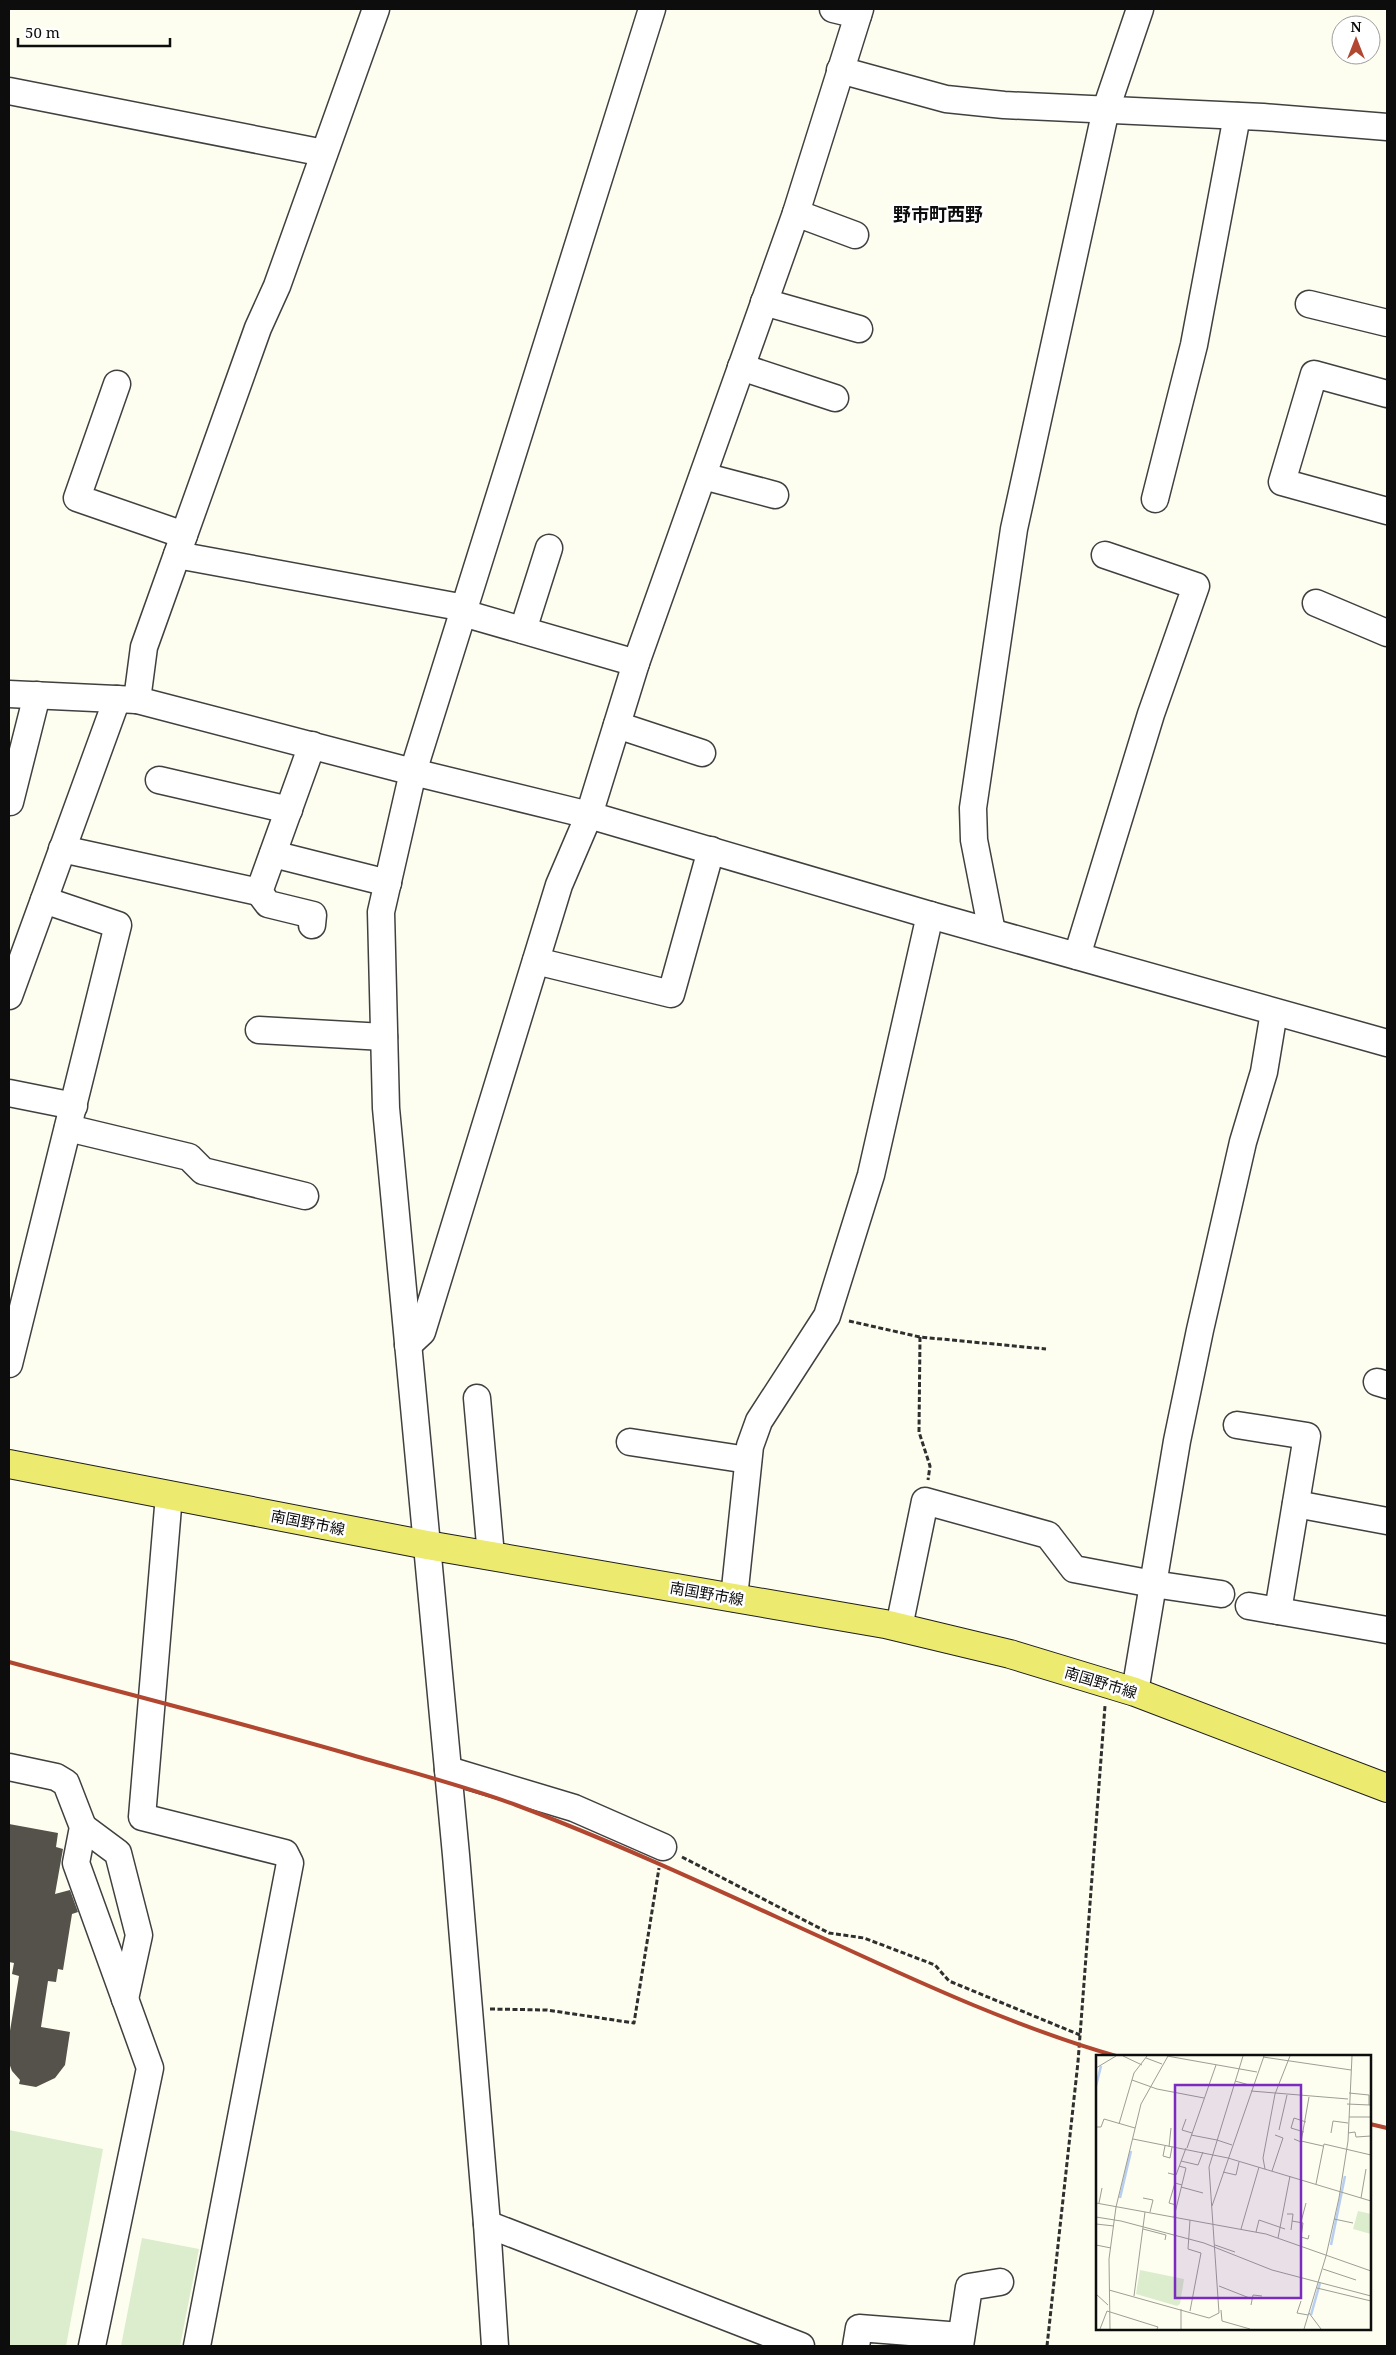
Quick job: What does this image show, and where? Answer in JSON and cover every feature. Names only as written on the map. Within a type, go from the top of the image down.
[{"type":"main road","name":"南国野市線","points":[[9,1464],[427,1545],[899,1627],[1010,1654],[1135,1692],[1387,1788]]},
{"type":"street","points":[[9,996],[18,941],[44,900],[62,849],[127,699],[258,328],[277,286],[376,9]]},
{"type":"street","points":[[495,2346],[487,2224],[448,1770],[386,1108],[381,912],[413,772],[652,9]]},
{"type":"street","points":[[992,932],[974,840],[974,799],[1014,529],[1106,109],[1140,9]]},
{"type":"street","points":[[408,1345],[422,1332],[559,885],[590,815],[636,663],[796,213],[840,70],[850,11]]},
{"type":"street","points":[[840,70],[946,99],[1004,104],[1238,116],[1387,127]]},
{"type":"street","points":[[9,90],[324,153]]},
{"type":"street","points":[[1155,499],[1194,344],[1238,116]]},
{"type":"street","points":[[796,213],[855,235]]},
{"type":"street","points":[[1326,301],[1387,323]]},
{"type":"street","points":[[764,302],[859,329]]},
{"type":"street","points":[[741,368],[835,398]]},
{"type":"street","points":[[1387,394],[1314,374],[1282,482],[1387,511]]},
{"type":"street","points":[[117,384],[77,498],[180,545],[464,611],[636,663]]},
{"type":"street","points":[[703,476],[775,495]]},
{"type":"street","points":[[524,630],[549,548]]},
{"type":"street","points":[[1077,956],[1151,714],[1196,586],[1105,555]]},
{"type":"street","points":[[1316,603],[1387,633]]},
{"type":"street","points":[[9,694],[127,699],[590,815],[930,915],[1387,1043]]},
{"type":"street","points":[[10,802],[38,695]]},
{"type":"street","points":[[617,725],[702,754]]},
{"type":"street","points":[[259,892],[312,745]]},
{"type":"street","points":[[159,780],[289,810]]},
{"type":"street","points":[[62,849],[259,892],[268,904],[313,915],[312,925]]},
{"type":"street","points":[[536,961],[671,994],[710,850]]},
{"type":"street","points":[[273,854],[388,883]]},
{"type":"street","points":[[9,1364],[13,1332],[71,1117],[118,925],[44,900]]},
{"type":"street","points":[[734,1598],[750,1446],[758,1421],[827,1316],[871,1175],[930,915]]},
{"type":"street","points":[[1135,1692],[1177,1441],[1243,1142],[1264,1072],[1274,1012]]},
{"type":"street","points":[[259,1030],[384,1037]]},
{"type":"street","points":[[9,1093],[71,1117],[189,1157],[203,1171],[305,1196]]},
{"type":"street","points":[[478,1398],[491,1556]]},
{"type":"street","points":[[1237,1425],[1307,1436],[1278,1611]]},
{"type":"street","points":[[630,1442],[748,1460]]},
{"type":"street","points":[[169,1495],[142,1817],[285,1854],[290,1863],[197,2346]]},
{"type":"street","points":[[899,1627],[925,1501],[1048,1535],[1074,1569],[1153,1584],[1221,1594]]},
{"type":"street","points":[[1296,1504],[1387,1521]]},
{"type":"street","points":[[1249,1606],[1387,1630]]},
{"type":"street","points":[[9,1767],[56,1777],[66,1783],[83,1827],[76,1863],[150,2068],[92,2346]]},
{"type":"street","points":[[448,1770],[574,1808],[663,1847]]},
{"type":"street","points":[[83,1827],[118,1853],[139,1935],[125,1999]]},
{"type":"street","points":[[487,2224],[801,2346]]},
{"type":"street","points":[[856,2346],[859,2328],[961,2341],[969,2287],[1000,2282]]},
{"type":"path","points":[[827,1316],[920,1337],[1046,1349]]},
{"type":"path","points":[[920,1337],[918,1432],[930,1466],[925,1501]]},
{"type":"path","points":[[1047,2346],[1080,2035],[1106,1683]]},
{"type":"path","points":[[469,2009],[547,2010],[634,2023],[663,1847],[829,1933],[864,1938],[935,1965],[949,1981],[1080,2035]]},
{"type":"green space","points":[[9,2130],[103,2149],[66,2346],[9,2346]]},
{"type":"green space","points":[[142,2238],[199,2249],[180,2346],[121,2346]]},
{"type":"building","points":[[9,1824],[58,1833],[56,1847],[63,1849],[55,1894],[70,1890],[78,1912],[72,1914],[63,1970],[58,1969],[56,1982],[48,1981],[41,2027],[70,2032],[65,2065],[55,2078],[36,2087],[19,2084],[20,2080],[12,2071],[9,2063],[9,2037],[19,1976],[12,1974],[14,1963],[9,1962]]},
{"type":"railway","points":[[9,1662],[309,1743],[455,1785],[516,1805],[637,1854],[974,2005],[1044,2033],[1113,2055]]},
{"type":"railway","points":[[1371,2124],[1387,2128]]},
{"type":"district","name":"野市町西野","points":[[938,214]]}]
